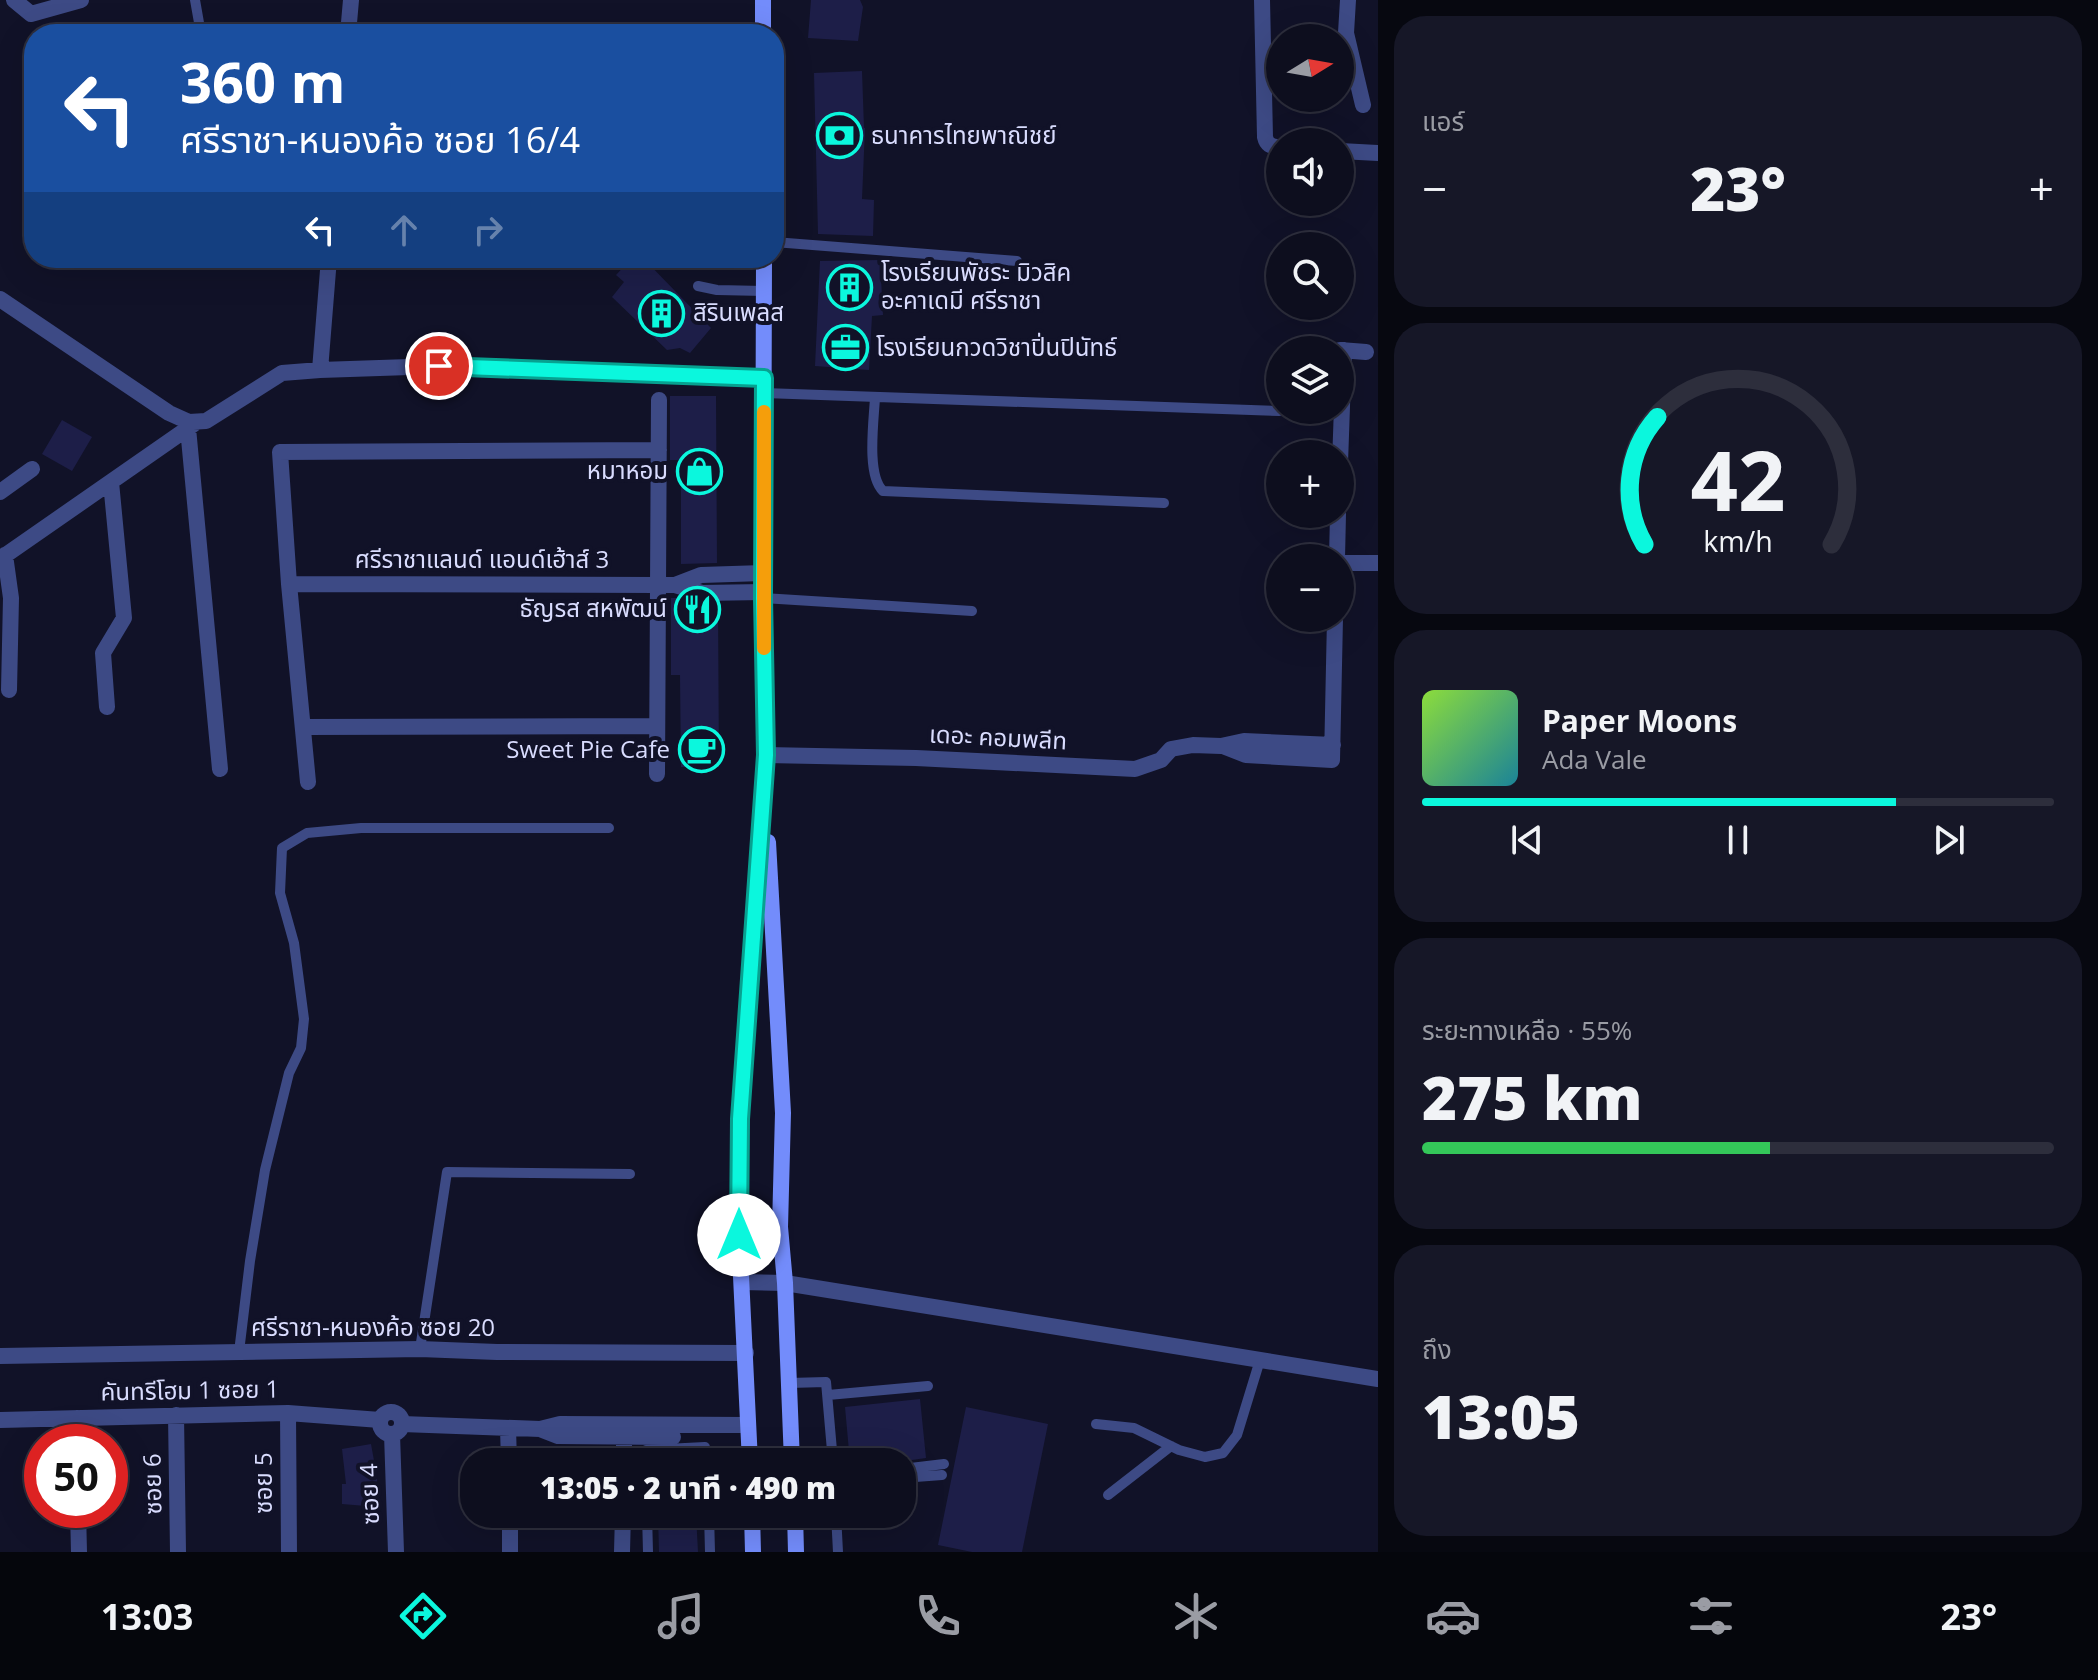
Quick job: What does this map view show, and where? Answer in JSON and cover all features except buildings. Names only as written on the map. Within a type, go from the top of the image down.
[{"type":"main road","points":[[763,0],[763,24]]},
{"type":"main road","points":[[747,1448],[749,1431],[739,1235],[740,1119],[766,755],[764,268]]},
{"type":"main road","points":[[765,777],[783,1113],[780,1227],[791,1448]]},
{"type":"main road","points":[[739,1235],[752,1252],[767,1254],[774,1246],[780,1227]]},
{"type":"main road","points":[[752,1528],[753,1552]]},
{"type":"main road","points":[[795,1528],[796,1552]]},
{"type":"street","points":[[14,0],[31,14],[81,0]]},
{"type":"street","points":[[349,24],[351,0]]},
{"type":"street","points":[[1262,0],[1266,143]]},
{"type":"street","points":[[1348,0],[1346,33],[1363,105]]},
{"type":"street","points":[[1354,152],[1378,153]]},
{"type":"street","points":[[320,370],[328,268]]},
{"type":"street","points":[[0,299],[169,413],[194,425]]},
{"type":"street","points":[[1354,351],[1366,352]]},
{"type":"street","points":[[9,690],[11,598],[2,557],[194,425],[206,421],[282,373],[439,366],[764,386]]},
{"type":"street","points":[[657,774],[657,726],[667,585],[659,400]]},
{"type":"street","points":[[194,425],[220,769]]},
{"type":"street","points":[[308,782],[280,452],[659,450]]},
{"type":"street","points":[[0,492],[32,469]]},
{"type":"street","points":[[107,707],[103,653],[124,618],[111,482]]},
{"type":"street","points":[[1354,563],[1378,563]]},
{"type":"street","name":"ศรีราชาแลนด์ แอนด์เฮ้าส์ 3","points":[[667,585],[701,575],[763,573]]},
{"type":"street","name":"ศรีราชาแลนด์ แอนด์เฮ้าส์ 3","points":[[289,584],[667,585],[702,593],[763,595]]},
{"type":"street","name":"เดอะ คอมพลีท","points":[[766,755],[916,758],[1135,769],[1161,760],[1171,749],[1193,745],[1221,746],[1244,741],[1332,752],[1335,632]]},
{"type":"street","points":[[303,727],[657,726]]},
{"type":"street","points":[[742,1282],[785,1283],[1378,1379]]},
{"type":"street","name":"ศรีราชา-หนองค้อ ซอย 20","points":[[0,1356],[420,1349],[746,1353]]},
{"type":"street","name":"คันทรีโฮม 1 ซอย 1","points":[[0,1420],[288,1413],[380,1420],[382,1430],[397,1429]]},
{"type":"street","name":"ซอย 5","points":[[288,1413],[289,1552]]},
{"type":"street","name":"ซอย 6","points":[[176,1415],[178,1552]]},
{"type":"street","points":[[77,1418],[77,1424]]},
{"type":"street","points":[[508,1428],[509,1448]]},
{"type":"street","points":[[397,1429],[540,1429],[558,1436],[624,1431],[749,1431]]},
{"type":"street","name":"ซอย 4","points":[[396,1552],[397,1429]]},
{"type":"street","points":[[624,1431],[624,1448]]},
{"type":"street","points":[[78,1528],[79,1552]]},
{"type":"street","points":[[510,1528],[510,1552]]},
{"type":"street","points":[[622,1552],[623,1528]]},
{"type":"lane","points":[[195,0],[199,24]]},
{"type":"lane","points":[[784,243],[1017,261]]},
{"type":"lane","points":[[698,286],[717,290],[764,291]]},
{"type":"lane","points":[[764,386],[875,397],[1266,411]]},
{"type":"lane","points":[[875,397],[873,469],[876,485],[883,491],[1164,503]]},
{"type":"lane","points":[[763,595],[972,611]]},
{"type":"lane","points":[[239,1352],[265,1170],[289,1073],[301,1048],[304,1019],[294,943],[280,893],[282,848],[307,833],[361,828],[609,828]]},
{"type":"lane","points":[[420,1349],[447,1172],[630,1174]]},
{"type":"lane","points":[[1096,1424],[1134,1428],[1171,1446],[1205,1457],[1223,1453],[1237,1435],[1260,1360]]},
{"type":"lane","points":[[789,1383],[826,1382],[832,1448]]},
{"type":"lane","points":[[828,1395],[928,1386]]},
{"type":"lane","points":[[1108,1495],[1171,1446]]},
{"type":"lane","points":[[685,1448],[705,1448]]},
{"type":"lane","points":[[916,1469],[943,1469],[916,1475]]},
{"type":"lane","points":[[647,1528],[648,1552]]},
{"type":"lane","points":[[709,1528],[710,1552]]},
{"type":"lane","points":[[837,1528],[838,1552]]},
{"type":"slow traffic","points":[[764,412],[764,648]]},
{"type":"place","name":"ธนาคารไทยพาณิชย์","points":[[840,136]]},
{"type":"place","name":"โรงเรียนพัชระ มิวสิค อะคาเดมี ศรีราชา","points":[[850,287]]},
{"type":"place","name":"สิรินเพลส","points":[[662,313]]},
{"type":"place","name":"โรงเรียนกวดวิชาปิ่นปินัทธ์","points":[[845,348]]},
{"type":"place","name":"หมาหอม","points":[[699,471]]},
{"type":"place","name":"ธัญรส สหพัฒน์","points":[[698,609]]},
{"type":"place","name":"Sweet Pie Cafe","points":[[701,750]]},
{"type":"route","points":[[439,366],[764,378],[766,755],[740,1119],[739,1235]]}]
